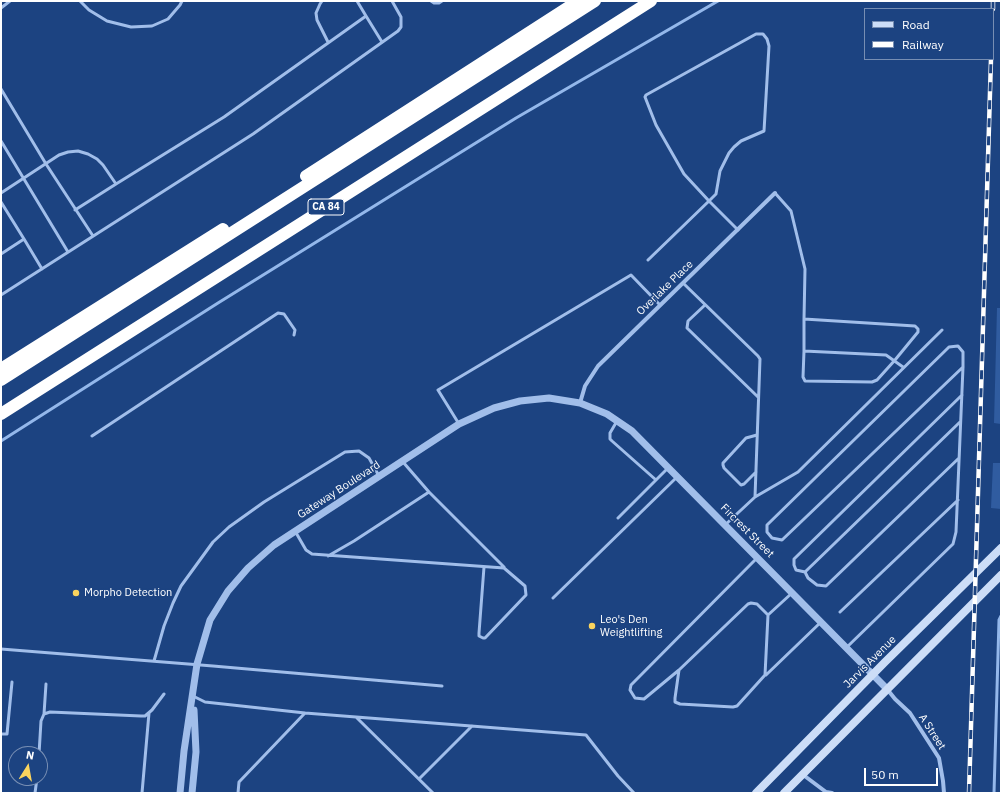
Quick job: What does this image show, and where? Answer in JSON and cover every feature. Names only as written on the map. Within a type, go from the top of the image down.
[{"type":"highway","points":[[1,369],[256,208],[578,1]]},
{"type":"highway","name":"CA 84","points":[[1,380],[595,1]]},
{"type":"highway","name":"CA 84","points":[[1,414],[651,1]]},
{"type":"main road","name":"Jarvis Avenue","points":[[756,793],[1001,548]]},
{"type":"main road","points":[[784,793],[1001,575]]},
{"type":"street","name":"Overlake Place","points":[[580,403],[585,386],[598,366],[775,193]]},
{"type":"street","name":"Gateway Boulevard","points":[[180,793],[184,751],[198,664],[210,620],[228,591],[248,568],[274,545],[459,424],[494,408],[520,401],[549,398],[580,403]]},
{"type":"street","name":"Fircrest Street","points":[[580,403],[607,414],[632,431],[888,689]]},
{"type":"street","name":"A Street","points":[[888,689],[895,699],[910,713],[938,758],[944,781],[944,793]]},
{"type":"street","name":"Gateway Boulevard","points":[[192,793],[196,752],[193,696]]},
{"type":"street","points":[[802,774],[826,792],[832,793]]},
{"type":"lane","points":[[1,8],[10,1]]},
{"type":"lane","points":[[80,1],[89,10],[107,21],[131,27],[152,26],[168,19],[182,1]]},
{"type":"lane","points":[[322,1],[316,13],[316,20],[328,42]]},
{"type":"lane","points":[[357,1],[382,42]]},
{"type":"lane","points":[[1,295],[253,134],[398,31],[401,27],[401,17],[392,1]]},
{"type":"lane","points":[[431,1],[434,3],[440,3],[442,1]]},
{"type":"lane","points":[[75,210],[224,117],[366,16]]},
{"type":"lane","points":[[648,260],[709,201],[716,194],[720,171],[728,153],[741,141],[764,130],[769,46],[768,39],[764,34],[756,34],[653,91],[645,97],[656,125],[684,174],[709,201],[738,230]]},
{"type":"lane","points":[[1,89],[46,164],[93,236]]},
{"type":"lane","points":[[1,141],[68,252]]},
{"type":"lane","points":[[1,193],[59,155],[78,151],[97,158],[116,184]]},
{"type":"lane","points":[[775,193],[791,211],[805,269],[804,320],[804,351],[803,377],[805,380],[872,382],[877,380],[917,334],[917,327],[804,320]]},
{"type":"lane","points":[[1,202],[42,269]]},
{"type":"lane","points":[[1,254],[24,239]]},
{"type":"lane","points":[[459,424],[438,390],[631,275],[660,305]]},
{"type":"lane","points":[[683,283],[758,356],[760,363],[755,497]]},
{"type":"lane","points":[[705,305],[688,321],[686,328],[758,398]]},
{"type":"lane","points":[[92,436],[278,313],[284,314],[295,330],[294,335]]},
{"type":"lane","points":[[725,525],[755,497],[798,472],[942,330]]},
{"type":"lane","points":[[846,648],[953,544],[956,532],[958,500],[964,352],[958,346],[949,347],[767,525],[767,532],[772,538],[782,540],[963,366]]},
{"type":"lane","points":[[804,351],[886,355],[903,367]]},
{"type":"lane","points":[[805,572],[796,570],[794,560],[962,395]]},
{"type":"lane","points":[[617,421],[610,433],[610,439],[656,480]]},
{"type":"lane","points":[[805,572],[961,422]]},
{"type":"lane","points":[[756,472],[744,484],[741,485],[724,468],[723,465],[746,438],[757,436]]},
{"type":"lane","points":[[154,661],[172,603],[181,586],[213,542],[229,527],[264,502],[345,452],[359,451],[369,458],[379,477]]},
{"type":"lane","points":[[805,572],[808,578],[817,586],[826,586],[959,458]]},
{"type":"lane","points":[[403,462],[429,492],[504,568],[525,586],[526,595],[485,638],[479,636],[484,567]]},
{"type":"lane","points":[[618,518],[668,468]]},
{"type":"lane","points":[[553,598],[677,477]]},
{"type":"lane","points":[[328,556],[354,541],[429,492]]},
{"type":"lane","points":[[840,612],[958,500]]},
{"type":"lane","points":[[295,531],[306,550],[312,554],[504,568]]},
{"type":"lane","points":[[758,558],[631,685],[630,690],[635,698],[644,699],[679,670],[748,604],[757,604],[768,615]]},
{"type":"lane","points":[[765,675],[768,615],[792,593]]},
{"type":"lane","points":[[679,670],[675,701],[677,703],[736,707],[765,675],[821,622]]},
{"type":"lane","points":[[1,649],[198,664],[442,686]]},
{"type":"lane","points":[[1,734],[7,734],[12,682]]},
{"type":"lane","points":[[39,746],[46,684]]},
{"type":"lane","points":[[44,714],[50,712],[141,716],[149,713],[164,694]]},
{"type":"lane","points":[[193,696],[205,702],[305,713],[586,735],[618,776],[634,793]]},
{"type":"lane","points":[[142,793],[149,713]]},
{"type":"lane","points":[[238,793],[239,782],[305,713]]},
{"type":"lane","points":[[356,717],[433,793]]},
{"type":"lane","points":[[418,779],[472,726]]},
{"type":"shaded area","points":[[997,308],[1001,308],[1001,424],[994,423]]},
{"type":"shaded area","points":[[993,463],[1001,463],[1001,509],[991,508]]},
{"type":"waterway","points":[[1,441],[218,303],[516,118],[718,1]]},
{"type":"waterway","points":[[994,793],[999,620],[1001,616]]},
{"type":"railway","points":[[993,1],[993,8]]},
{"type":"railway","points":[[969,793],[991,60]]},
{"type":"place","name":"Morpho Detection","points":[[76,593]]},
{"type":"place","name":"Leo's Den Weightlifting","points":[[592,626]]}]
